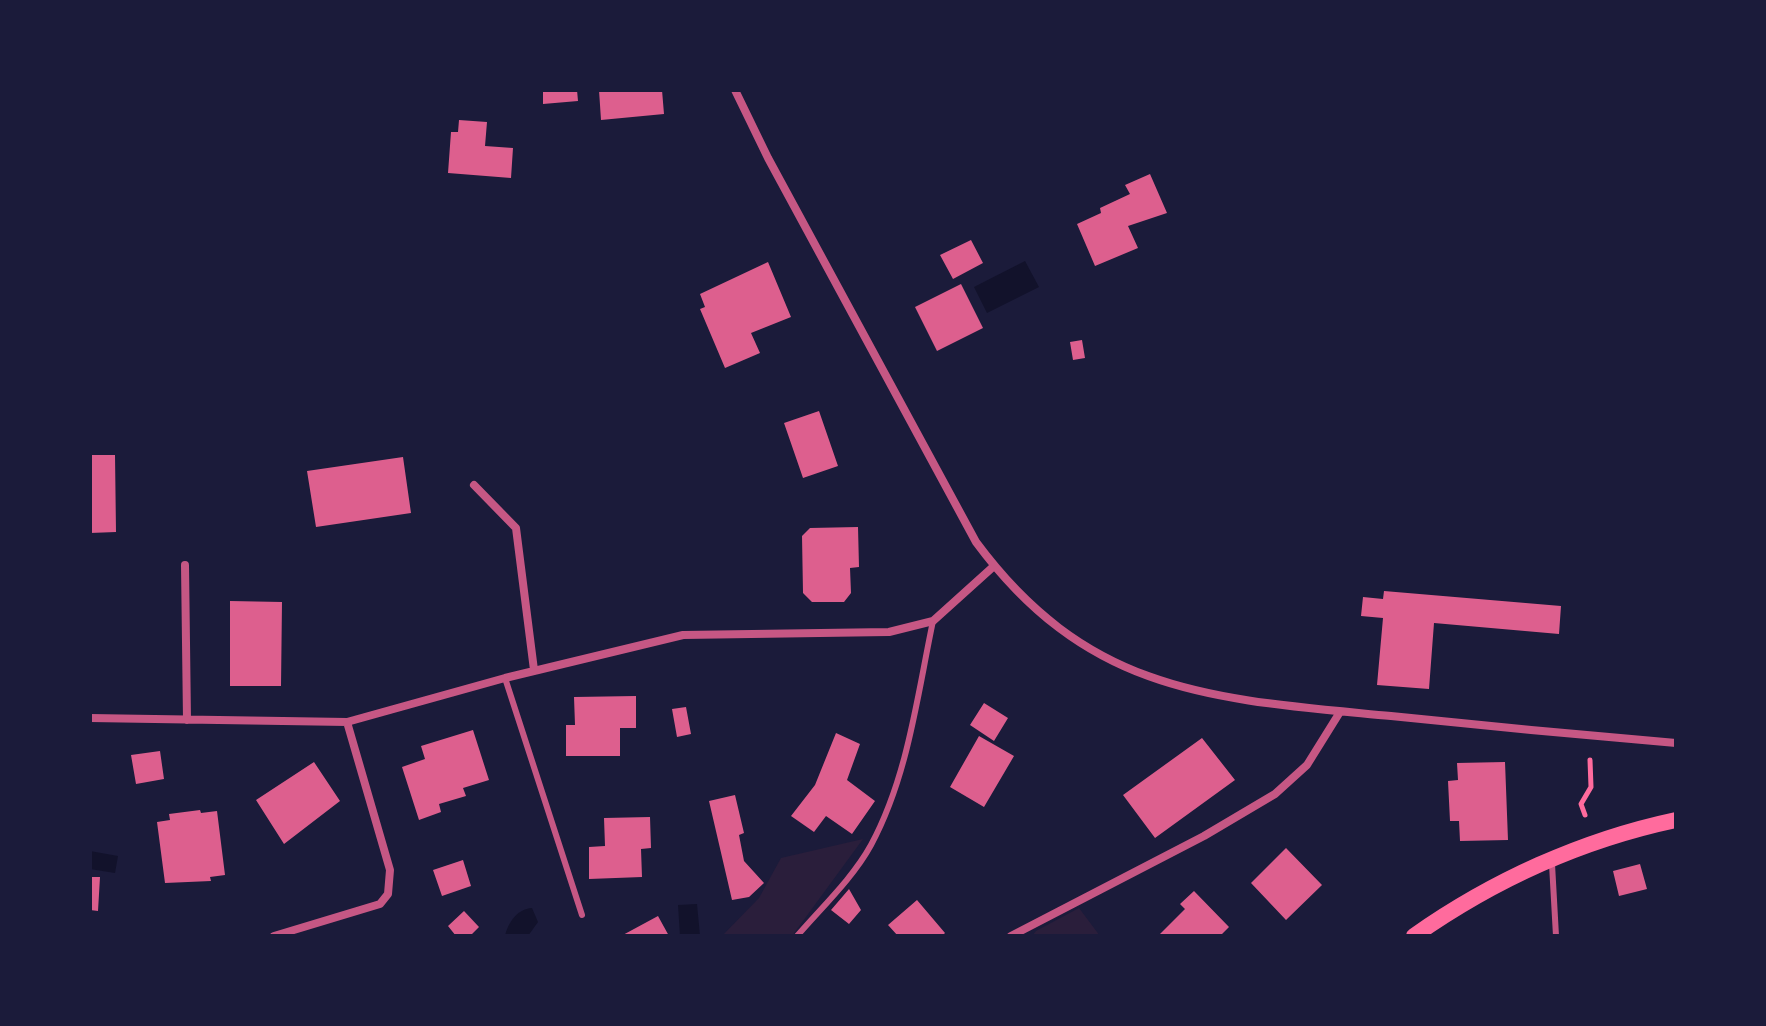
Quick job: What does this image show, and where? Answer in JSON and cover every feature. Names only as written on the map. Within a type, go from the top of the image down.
[{"type":"main road","points":[[1414,936],[1494,885],[1551,860],[1676,820]]},
{"type":"street","points":[[735,90],[768,158],[961,518],[994,566],[1051,623],[1077,642],[1141,676],[1207,695],[1340,712],[1676,743]]},
{"type":"street","points":[[474,485],[516,528],[534,670]]},
{"type":"street","points":[[185,565],[187,720]]},
{"type":"street","points":[[90,718],[347,722],[534,670],[683,635],[889,632],[933,621],[994,566]]},
{"type":"street","points":[[1011,936],[1204,836],[1275,794],[1307,765],[1340,712]]},
{"type":"street","points":[[274,936],[380,904],[388,894],[390,870],[347,722]]},
{"type":"lane","points":[[797,936],[869,848],[887,811],[905,760],[933,621]]},
{"type":"lane","points":[[505,678],[582,915]]},
{"type":"lane","points":[[1551,860],[1556,936]]},
{"type":"path","points":[[1585,815],[1581,804],[1591,787],[1590,760]]},
{"type":"shaded area","points":[[1025,261],[1039,287],[987,313],[974,287]]},
{"type":"shaded area","points":[[863,839],[792,936],[722,936],[759,898],[781,858]]},
{"type":"shaded area","points":[[90,851],[118,856],[115,873],[90,869]]},
{"type":"shaded area","points":[[697,904],[700,936],[680,936],[678,905]]},
{"type":"shaded area","points":[[532,908],[538,922],[528,936],[505,936],[514,918]]},
{"type":"shaded area","points":[[1079,908],[1100,936],[1032,936],[1036,931]]},
{"type":"building","points":[[543,90],[577,90],[578,101],[543,104]]},
{"type":"building","points":[[599,90],[662,90],[664,114],[601,120]]},
{"type":"building","points":[[459,120],[487,122],[485,146],[513,148],[511,178],[448,173],[451,132],[458,132]]},
{"type":"building","points":[[1150,174],[1167,213],[1128,226],[1138,248],[1095,266],[1077,224],[1101,213],[1100,208],[1130,194],[1125,185]]},
{"type":"building","points":[[971,240],[983,263],[953,279],[940,255]]},
{"type":"building","points":[[768,262],[791,317],[751,333],[760,353],[725,368],[700,309],[705,307],[700,294]]},
{"type":"building","points":[[961,284],[983,328],[937,351],[915,307]]},
{"type":"building","points":[[1082,340],[1085,358],[1073,360],[1070,342]]},
{"type":"building","points":[[819,411],[838,466],[803,478],[784,423]]},
{"type":"building","points":[[90,455],[115,455],[116,532],[90,533]]},
{"type":"building","points":[[403,457],[411,513],[316,527],[307,471]]},
{"type":"building","points":[[858,527],[859,567],[850,568],[851,593],[844,602],[812,602],[803,593],[802,536],[810,528]]},
{"type":"building","points":[[1384,591],[1561,606],[1559,634],[1434,623],[1429,689],[1377,685],[1383,618],[1361,616],[1363,597],[1383,599]]},
{"type":"building","points":[[230,601],[282,602],[281,686],[230,686]]},
{"type":"building","points":[[636,696],[636,728],[620,728],[620,756],[566,756],[566,725],[575,725],[574,697]]},
{"type":"building","points":[[984,703],[1008,718],[994,741],[970,725]]},
{"type":"building","points":[[686,707],[691,734],[677,737],[672,709]]},
{"type":"building","points":[[473,730],[489,780],[463,788],[466,796],[439,804],[441,812],[419,820],[402,767],[425,759],[421,746]]},
{"type":"building","points":[[836,733],[860,744],[847,780],[875,801],[852,834],[826,816],[814,832],[791,816],[815,785]]},
{"type":"building","points":[[979,736],[1014,756],[984,807],[950,787]]},
{"type":"building","points":[[1202,738],[1235,780],[1155,838],[1123,795]]},
{"type":"building","points":[[160,751],[164,779],[136,784],[131,755]]},
{"type":"building","points":[[314,762],[340,801],[284,844],[256,800]]},
{"type":"building","points":[[1505,762],[1508,840],[1460,841],[1459,821],[1450,821],[1448,781],[1458,780],[1457,763]]},
{"type":"building","points":[[735,795],[744,833],[739,835],[744,861],[764,883],[749,897],[732,900],[709,801]]},
{"type":"building","points":[[200,810],[201,813],[217,811],[225,875],[210,877],[211,881],[165,883],[157,822],[170,820],[169,814]]},
{"type":"building","points":[[650,817],[651,848],[641,849],[642,877],[589,879],[589,847],[605,846],[604,818]]},
{"type":"building","points":[[1286,848],[1322,885],[1286,920],[1251,883]]},
{"type":"building","points":[[463,860],[471,886],[442,896],[433,870]]},
{"type":"building","points":[[1640,864],[1647,889],[1619,896],[1613,871]]},
{"type":"building","points":[[90,877],[100,877],[98,911],[90,910]]},
{"type":"building","points":[[849,889],[861,910],[849,924],[831,910]]},
{"type":"building","points":[[1194,891],[1229,927],[1220,936],[1158,936],[1185,909],[1180,904]]},
{"type":"building","points":[[917,900],[945,933],[942,936],[898,936],[888,925]]},
{"type":"building","points":[[464,911],[479,927],[470,936],[456,936],[448,926]]},
{"type":"building","points":[[658,916],[669,936],[621,936]]}]
